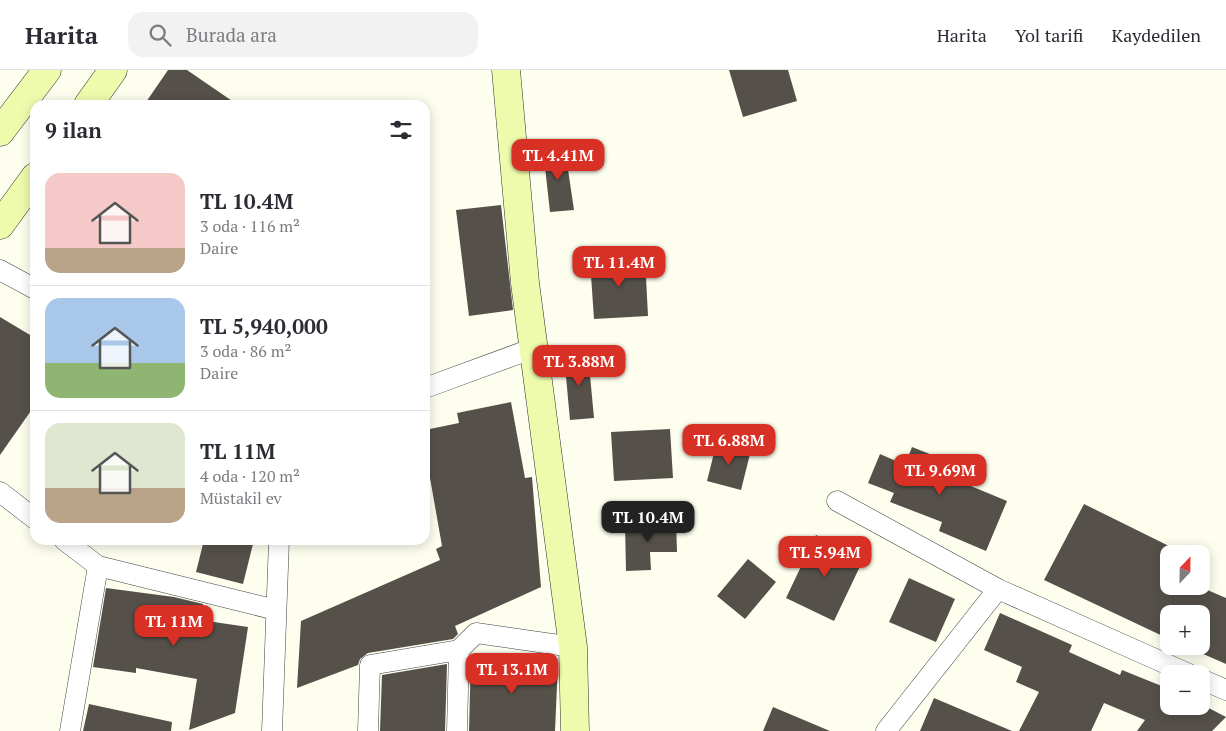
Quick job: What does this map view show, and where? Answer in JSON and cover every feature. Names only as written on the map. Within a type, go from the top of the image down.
[{"type":"street","points":[[0,132],[47,70]]},
{"type":"street","points":[[92,100],[113,70]]},
{"type":"street","points":[[506,70],[525,283],[573,647],[575,731]]},
{"type":"street","points":[[0,224],[30,184]]},
{"type":"street","points":[[0,270],[30,286]]},
{"type":"street","points":[[430,386],[534,348]]},
{"type":"street","points":[[0,492],[30,515]]},
{"type":"street","points":[[837,501],[998,589],[1169,665]]},
{"type":"street","points":[[71,545],[98,566],[276,610]]},
{"type":"street","points":[[272,731],[279,545]]},
{"type":"street","points":[[70,731],[98,566]]},
{"type":"street","points":[[886,731],[998,589]]},
{"type":"street","points":[[368,731],[370,665],[458,650],[476,633],[573,647]]},
{"type":"street","points":[[457,731],[458,650]]},
{"type":"street","points":[[1210,683],[1226,690]]},
{"type":"building","points":[[168,70],[187,70],[231,100],[147,100]]},
{"type":"building","points":[[729,70],[788,70],[797,101],[743,117]]},
{"type":"building","points":[[543,149],[565,149],[574,210],[550,212]]},
{"type":"building","points":[[501,205],[513,310],[469,316],[456,210]]},
{"type":"building","points":[[645,258],[648,316],[594,319],[590,261]]},
{"type":"building","points":[[0,317],[30,335],[30,412],[0,455]]},
{"type":"building","points":[[588,354],[594,418],[570,420],[564,355]]},
{"type":"building","points":[[511,402],[525,478],[532,477],[541,587],[455,626],[458,634],[453,639],[368,653],[360,659],[358,665],[297,688],[301,621],[440,560],[436,549],[442,546],[430,478],[430,429],[459,423],[457,413]]},
{"type":"building","points":[[670,429],[673,478],[614,481],[611,432]]},
{"type":"building","points":[[717,441],[751,450],[741,490],[707,481]]},
{"type":"building","points":[[912,447],[960,466],[954,479],[1007,501],[986,551],[939,531],[942,522],[890,502],[894,493],[868,483],[880,454],[905,465]]},
{"type":"building","points":[[1084,504],[1167,545],[1160,545],[1160,595],[1210,595],[1210,591],[1226,598],[1226,664],[1206,655],[1210,655],[1210,605],[1160,605],[1160,635],[1044,580]]},
{"type":"building","points":[[676,520],[677,552],[650,552],[651,570],[626,571],[625,524]]},
{"type":"building","points":[[816,535],[864,558],[834,621],[786,598]]},
{"type":"building","points":[[203,545],[253,545],[243,584],[196,572]]},
{"type":"building","points":[[748,559],[776,582],[745,619],[717,596]]},
{"type":"building","points":[[909,578],[955,599],[936,642],[889,622]]},
{"type":"building","points":[[106,588],[174,597],[203,604],[200,620],[248,627],[235,713],[189,730],[197,679],[136,668],[136,673],[93,667]]},
{"type":"building","points":[[1000,613],[1072,645],[1069,652],[1120,675],[1122,670],[1160,685],[1160,715],[1210,715],[1210,709],[1226,717],[1212,731],[1137,731],[1145,720],[1104,703],[1091,731],[1019,731],[1039,692],[1016,682],[1022,667],[984,650]]},
{"type":"building","points":[[471,655],[558,663],[555,731],[469,731]]},
{"type":"building","points":[[447,664],[445,731],[380,731],[382,675]]},
{"type":"building","points":[[934,698],[1012,731],[920,731]]},
{"type":"building","points":[[89,704],[172,722],[171,731],[83,731]]},
{"type":"building","points":[[773,707],[830,731],[763,731]]}]
